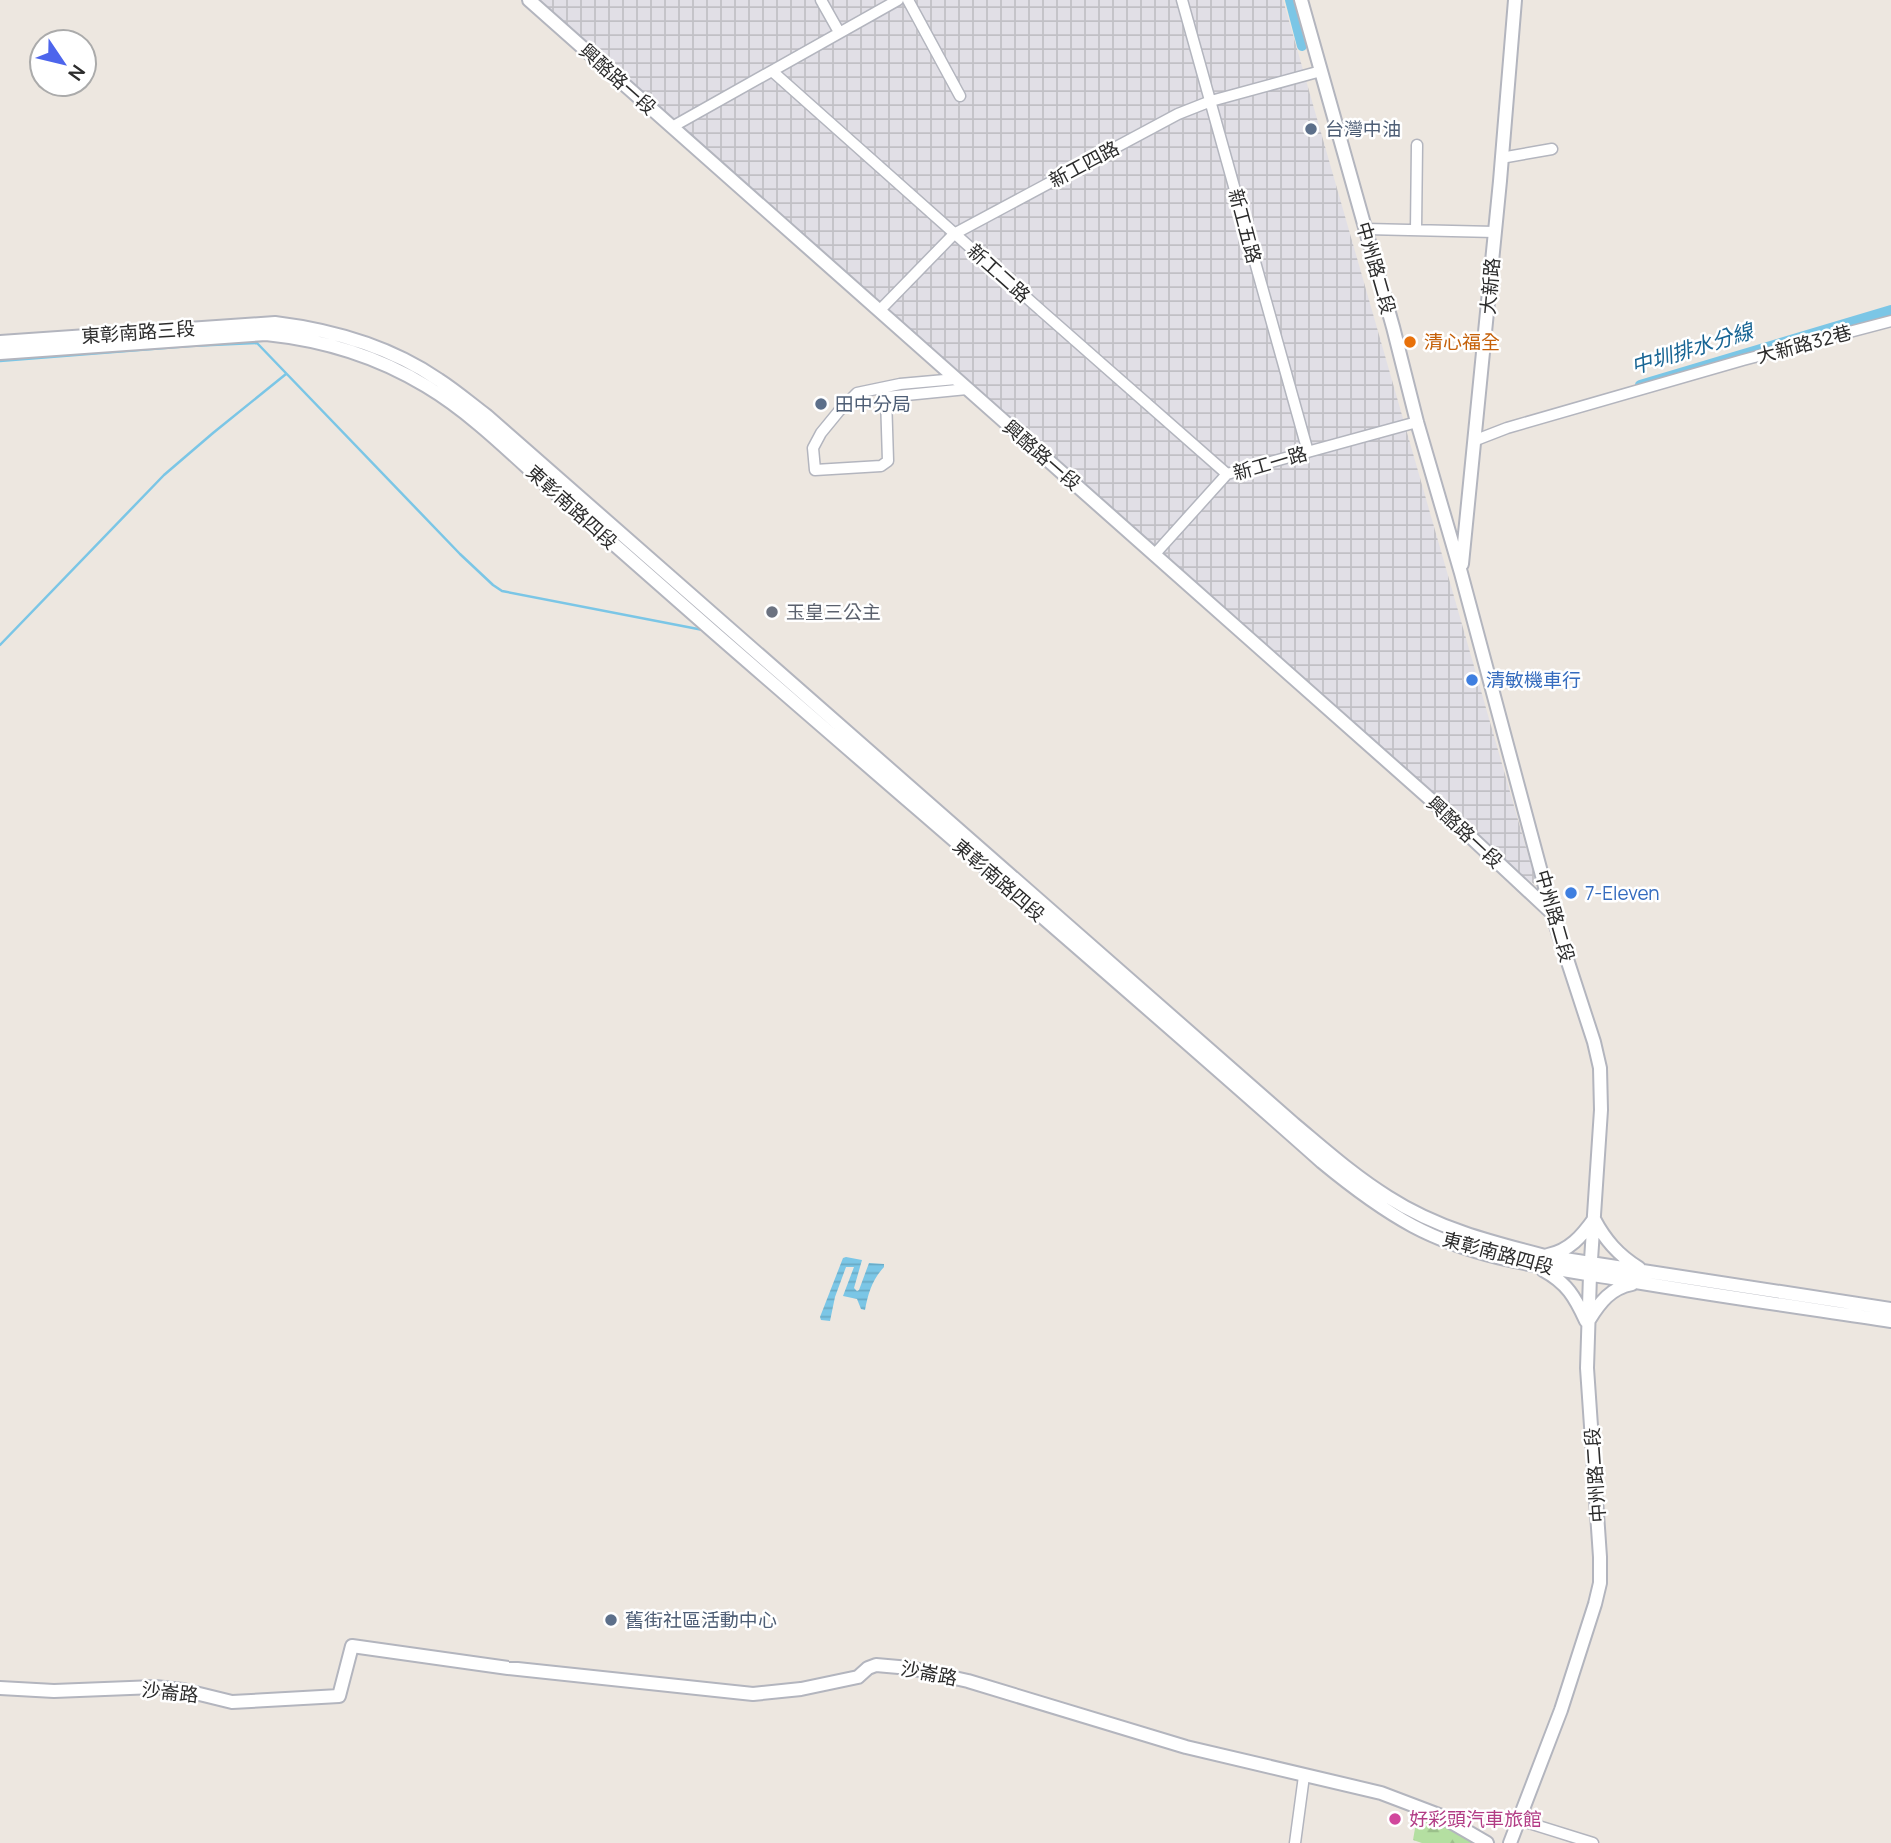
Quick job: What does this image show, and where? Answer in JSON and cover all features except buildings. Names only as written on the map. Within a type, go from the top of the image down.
[{"type":"street","name":"興酪路一段","points":[[529,0],[1430,799],[1552,913]]},
{"type":"street","points":[[821,0],[839,32]]},
{"type":"street","points":[[672,127],[898,0]]},
{"type":"street","points":[[908,0],[960,96]]},
{"type":"street","name":"新工五路","points":[[1182,0],[1308,452]]},
{"type":"street","name":"中州路二段","points":[[1301,0],[1461,573],[1552,913],[1600,1068],[1601,1110],[1587,1323],[1587,1368],[1600,1583],[1561,1710],[1510,1843]]},
{"type":"street","name":"大新路","points":[[1461,573],[1476,440],[1515,0]]},
{"type":"street","name":"新工二路","points":[[772,71],[1227,474]]},
{"type":"street","name":"新工四路","points":[[878,311],[954,234],[1178,114],[1210,101],[1321,71]]},
{"type":"street","points":[[1416,230],[1417,145]]},
{"type":"street","points":[[1501,158],[1552,149]]},
{"type":"street","points":[[1366,229],[1495,232]]},
{"type":"street","name":"大新路32巷","points":[[1476,440],[1507,428],[1742,360],[1891,321]]},
{"type":"street","name":"東彰南路三段","points":[[0,342],[275,323]]},
{"type":"street","name":"東彰南路四段","points":[[275,323],[318,330],[359,341],[438,379],[487,416],[1283,1115],[1358,1176],[1420,1216],[1540,1261]]},
{"type":"street","name":"東彰南路四段","points":[[163,341],[266,334],[296,337],[360,353],[429,387],[481,426],[1350,1186],[1414,1227],[1475,1251],[1891,1321]]},
{"type":"street","name":"東彰南路三段","points":[[0,353],[163,341]]},
{"type":"street","points":[[956,379],[900,384],[857,393],[821,433],[813,448],[815,470],[881,466],[888,461],[886,397],[967,389]]},
{"type":"street","name":"新工一路","points":[[1154,555],[1227,474],[1417,422]]},
{"type":"street","points":[[1594,1219],[1613,1249],[1641,1277],[1608,1295],[1587,1323],[1577,1300],[1540,1261],[1566,1249],[1594,1219]]},
{"type":"street","name":"東彰南路四段","points":[[1641,1277],[1891,1309]]},
{"type":"street","name":"沙崙路","points":[[0,1689],[54,1691],[155,1687],[183,1690],[232,1702],[339,1696],[352,1646],[508,1668],[753,1694],[801,1689],[858,1677],[876,1665],[910,1668],[968,1681],[1186,1746],[1381,1793],[1439,1815],[1487,1843]]},
{"type":"street","points":[[1295,1843],[1304,1776]]},
{"type":"street","points":[[1519,1820],[1593,1843]]},
{"type":"shaded area","points":[[540,0],[1283,0],[1537,886],[1519,874]]},
{"type":"green space","points":[[1418,1811],[1479,1843],[1422,1843],[1413,1840]]},
{"type":"water","points":[[843,1258],[862,1260],[854,1288],[857,1291],[869,1263],[884,1264],[884,1267],[871,1287],[865,1310],[861,1309],[857,1299],[843,1296],[854,1267],[846,1267],[830,1321],[821,1320]]},
{"type":"waterway","points":[[1290,0],[1302,46]]},
{"type":"waterway","name":"中圳排水分線","points":[[1640,385],[1891,310]]},
{"type":"waterway","points":[[0,361],[257,343],[460,554],[502,591],[703,630]]},
{"type":"waterway","points":[[0,645],[164,475],[286,374]]},
{"type":"place","name":"台灣中油","points":[[1311,129]]},
{"type":"place","name":"清心福全","points":[[1410,342]]},
{"type":"place","name":"田中分局","points":[[821,404]]},
{"type":"place","name":"玉皇三公主","points":[[772,612]]},
{"type":"place","name":"清敏機車行","points":[[1472,680]]},
{"type":"place","name":"7-Eleven","points":[[1571,893]]},
{"type":"place","name":"舊街社區活動中心","points":[[611,1620]]},
{"type":"place","name":"好彩頭汽車旅館","points":[[1395,1819]]}]
